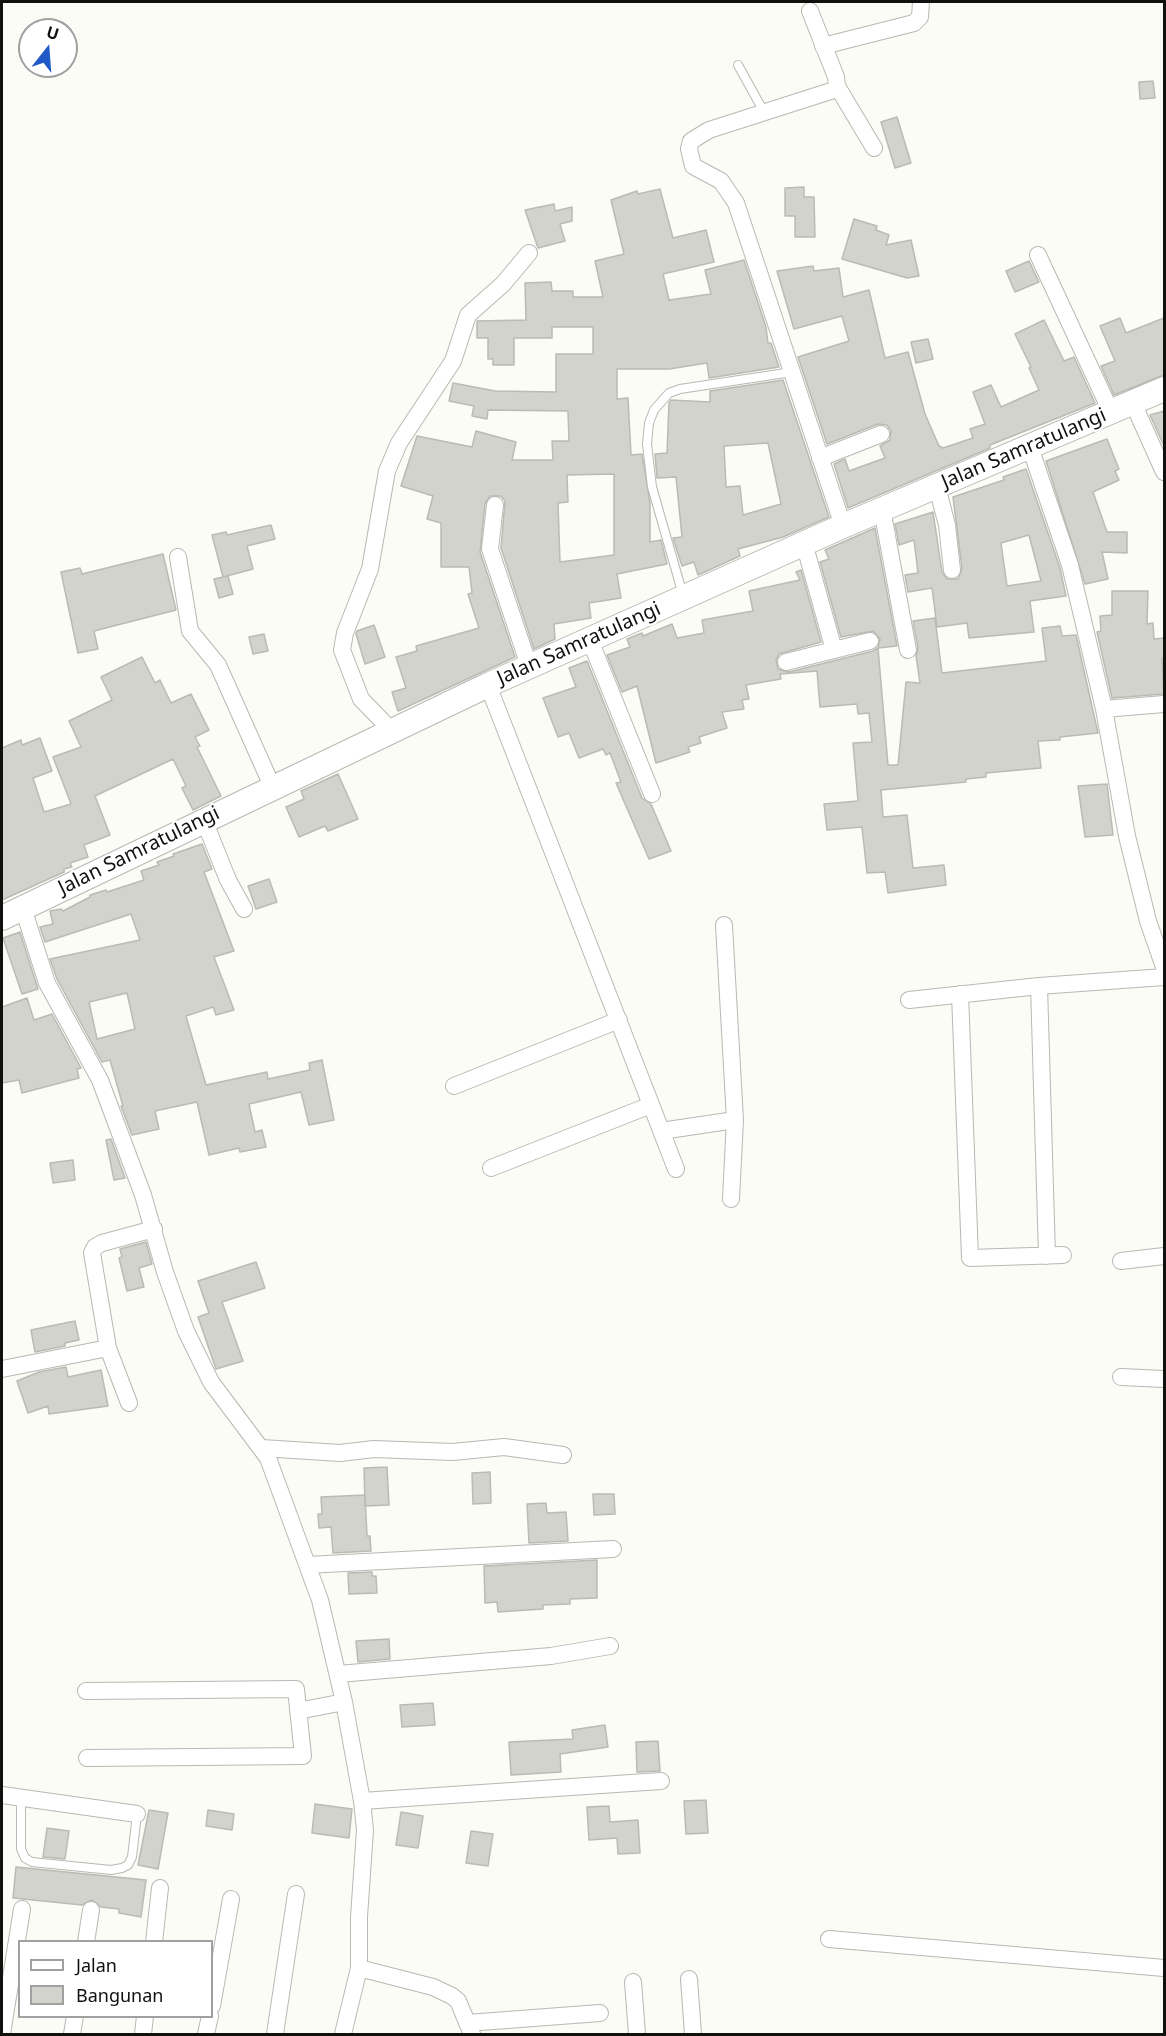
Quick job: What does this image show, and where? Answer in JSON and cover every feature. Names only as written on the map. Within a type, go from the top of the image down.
[{"type":"main road","name":"Jalan Samratulangi","points":[[12,913],[272,786],[529,666],[843,525],[1164,389]]},
{"type":"street","points":[[823,46],[914,23],[920,17],[921,2]]},
{"type":"street","points":[[810,11],[836,77],[837,86],[874,148]]},
{"type":"street","points":[[837,86],[834,90],[710,130],[691,141],[689,149],[693,166],[725,186],[736,203],[843,525]]},
{"type":"street","points":[[391,730],[362,699],[342,650],[345,633],[370,569],[387,471],[399,443],[453,361],[468,315],[502,284],[530,253]]},
{"type":"street","points":[[1038,255],[1122,407],[1164,472]]},
{"type":"street","points":[[820,458],[881,434]]},
{"type":"street","points":[[1030,447],[1070,564],[1104,709],[1127,836],[1148,921],[1164,967]]},
{"type":"street","points":[[937,487],[947,525],[952,570]]},
{"type":"street","points":[[495,505],[490,549],[529,666]]},
{"type":"street","points":[[882,509],[908,650]]},
{"type":"street","points":[[804,543],[834,650]]},
{"type":"street","points":[[178,557],[190,631],[218,665],[272,786]]},
{"type":"street","points":[[591,640],[652,794]]},
{"type":"street","points":[[786,662],[870,640]]},
{"type":"street","points":[[488,685],[676,1169]]},
{"type":"street","points":[[1104,709],[1164,704]]},
{"type":"street","points":[[204,820],[228,880],[244,909]]},
{"type":"street","points":[[12,913],[100,1080],[154,1229],[174,1299],[201,1365],[211,1382],[261,1448],[275,1475],[289,1521],[320,1600],[344,1702],[365,1830],[359,1917],[359,1968],[343,2034]]},
{"type":"street","points":[[724,925],[735,1120],[731,1199]]},
{"type":"street","points":[[909,1000],[1039,986],[1164,977]]},
{"type":"street","points":[[960,994],[970,1258],[1055,1255],[1039,986]]},
{"type":"street","points":[[454,1086],[619,1020]]},
{"type":"street","points":[[491,1168],[651,1105]]},
{"type":"street","points":[[661,1131],[735,1120]]},
{"type":"street","points":[[129,1403],[108,1348],[92,1253],[95,1247],[102,1243],[154,1229]]},
{"type":"street","points":[[1121,1261],[1164,1256]]},
{"type":"street","points":[[2,1369],[108,1348]]},
{"type":"street","points":[[1120,1377],[1164,1379]]},
{"type":"street","points":[[261,1448],[340,1453],[374,1449],[453,1452],[504,1448],[563,1455]]},
{"type":"street","points":[[308,1566],[613,1549]]},
{"type":"street","points":[[338,1674],[551,1656],[610,1646]]},
{"type":"street","points":[[86,1691],[296,1689],[303,1756],[87,1758]]},
{"type":"street","points":[[298,1711],[344,1702]]},
{"type":"street","points":[[362,1801],[661,1781]]},
{"type":"street","points":[[2,1795],[137,1814]]},
{"type":"street","points":[[154,1940],[160,1888]]},
{"type":"street","points":[[275,2034],[296,1894]]},
{"type":"street","points":[[213,2000],[231,1899]]},
{"type":"street","points":[[2,2034],[22,1909]]},
{"type":"street","points":[[86,1940],[91,1910]]},
{"type":"street","points":[[829,1939],[1164,1968]]},
{"type":"street","points":[[359,1968],[444,1991],[458,2001],[470,2029],[600,2013]]},
{"type":"street","points":[[689,1979],[693,2034]]},
{"type":"street","points":[[633,1982],[637,2034]]},
{"type":"street","points":[[72,2034],[75,2018]]},
{"type":"street","points":[[143,2034],[145,2018]]},
{"type":"street","points":[[206,2034],[210,2018]]},
{"type":"lane","points":[[738,65],[764,112]]},
{"type":"lane","points":[[684,596],[652,487],[647,444],[649,423],[654,410],[669,393],[680,389],[792,372]]},
{"type":"lane","points":[[21,1798],[21,1849],[25,1858],[32,1862],[111,1870],[122,1868],[132,1857],[137,1814]]},
{"type":"building","points":[[1153,81],[1155,98],[1140,99],[1139,82]]},
{"type":"building","points":[[897,117],[911,163],[895,168],[881,122]]},
{"type":"building","points":[[804,187],[804,197],[814,197],[815,237],[795,237],[795,216],[785,216],[785,188]]},
{"type":"building","points":[[660,189],[673,238],[706,230],[714,262],[663,274],[669,300],[711,294],[705,270],[744,260],[766,327],[768,343],[771,343],[779,367],[709,378],[707,363],[669,369],[617,369],[617,399],[628,398],[631,455],[642,454],[650,503],[650,542],[661,540],[667,564],[617,574],[621,598],[589,603],[591,618],[554,624],[555,639],[534,649],[501,548],[505,501],[501,496],[490,496],[485,504],[480,552],[515,657],[398,711],[392,692],[406,688],[396,657],[417,651],[416,646],[479,628],[468,594],[472,593],[469,567],[441,567],[441,523],[427,519],[433,496],[401,486],[417,436],[472,447],[476,431],[516,442],[512,460],[553,460],[552,441],[569,441],[568,411],[488,410],[487,419],[472,416],[474,406],[449,401],[453,383],[495,391],[556,392],[556,354],[593,354],[593,327],[552,327],[552,338],[514,338],[514,365],[493,365],[493,359],[488,359],[488,338],[477,338],[477,321],[526,320],[525,283],[551,282],[552,291],[573,291],[573,297],[603,297],[595,261],[624,254],[611,200],[637,191],[638,194]],"holes":[[[614,474],[614,555],[560,562],[558,503],[568,502],[567,475]]]},
{"type":"building","points":[[554,204],[555,211],[572,207],[572,221],[560,224],[565,241],[538,248],[525,210]]},
{"type":"building","points":[[854,219],[877,226],[876,230],[889,235],[886,245],[911,240],[919,276],[907,278],[842,259]]},
{"type":"building","points":[[1029,261],[1039,282],[1015,292],[1006,271]]},
{"type":"building","points":[[813,266],[814,271],[839,268],[843,297],[869,290],[885,358],[908,352],[925,414],[939,446],[943,448],[973,438],[970,429],[985,424],[973,392],[991,385],[1001,407],[1039,390],[1015,334],[1044,320],[1064,361],[1074,357],[1095,403],[990,445],[990,448],[848,508],[834,464],[845,459],[849,471],[885,458],[880,446],[890,440],[891,431],[887,425],[878,424],[827,444],[798,357],[849,341],[842,316],[794,329],[777,271]]},
{"type":"building","points":[[1120,318],[1126,333],[1164,318],[1164,375],[1114,395],[1101,366],[1115,361],[1100,326]]},
{"type":"building","points":[[928,339],[933,359],[916,363],[911,342]]},
{"type":"building","points":[[783,380],[829,517],[783,537],[738,549],[740,556],[698,575],[694,562],[682,566],[673,538],[682,537],[676,477],[657,478],[655,454],[667,453],[671,400],[710,402],[710,391]],"holes":[[[768,443],[781,504],[743,515],[740,486],[726,487],[724,446]]]},
{"type":"building","points":[[1164,411],[1164,446],[1150,415]]},
{"type":"building","points":[[1107,439],[1119,469],[1115,471],[1119,480],[1093,492],[1107,532],[1127,532],[1127,553],[1102,552],[1108,579],[1085,584],[1046,461]]},
{"type":"building","points":[[1026,469],[1060,568],[1066,596],[1030,601],[1034,632],[969,638],[967,623],[937,627],[932,588],[908,592],[905,575],[918,573],[914,540],[899,545],[895,524],[933,512],[942,572],[947,579],[958,579],[962,569],[953,497],[1004,480],[1003,477]],"holes":[[[1029,535],[1041,581],[1007,586],[1001,543]]]},
{"type":"building","points":[[271,525],[275,539],[247,546],[253,569],[223,577],[212,535],[226,532],[227,535]]},
{"type":"building","points":[[875,528],[897,646],[878,648],[880,639],[873,631],[841,637],[820,562],[829,559],[825,550]]},
{"type":"building","points":[[163,554],[176,610],[94,631],[98,649],[78,653],[61,572],[80,568],[82,574]]},
{"type":"building","points":[[801,570],[821,642],[779,654],[776,660],[778,669],[789,672],[878,648],[888,765],[898,765],[906,682],[920,683],[916,656],[918,648],[913,621],[935,618],[942,673],[1046,661],[1042,628],[1060,626],[1062,636],[1076,635],[1098,733],[1060,737],[1060,740],[1038,741],[1041,768],[986,773],[986,777],[966,779],[966,782],[881,790],[883,817],[907,815],[913,868],[944,865],[946,885],[888,893],[885,872],[867,873],[862,827],[827,830],[824,804],[858,801],[853,743],[872,742],[869,713],[858,714],[857,704],[820,707],[817,671],[780,674],[781,679],[746,685],[749,699],[742,700],[744,709],[722,712],[727,728],[699,737],[701,743],[688,747],[690,752],[656,763],[637,686],[622,692],[607,655],[630,647],[627,639],[642,633],[643,636],[672,624],[677,638],[704,633],[702,620],[753,611],[749,591],[800,580],[796,572]]},
{"type":"building","points":[[228,576],[233,594],[219,598],[214,579]]},
{"type":"building","points":[[1112,591],[1148,591],[1147,624],[1153,623],[1154,639],[1164,638],[1164,658],[1162,658],[1164,694],[1112,698],[1097,632],[1101,631],[1100,616],[1112,615]]},
{"type":"building","points":[[374,625],[385,657],[365,664],[356,634],[357,631]]},
{"type":"building","points":[[264,634],[268,651],[253,654],[249,637]]},
{"type":"building","points":[[142,657],[155,683],[160,680],[171,703],[191,694],[209,730],[195,737],[200,746],[197,747],[221,796],[193,810],[182,788],[186,786],[173,759],[95,796],[110,835],[84,845],[88,857],[70,863],[72,867],[64,869],[64,872],[2,900],[2,748],[21,740],[22,745],[40,738],[52,771],[33,778],[44,812],[71,804],[53,757],[81,747],[69,721],[112,700],[101,677]]},
{"type":"building","points":[[587,661],[642,798],[651,804],[671,851],[649,859],[616,783],[621,782],[610,753],[606,755],[603,749],[579,758],[569,733],[558,737],[543,698],[576,687],[569,668]]},
{"type":"building","points":[[338,774],[358,819],[328,831],[325,826],[299,837],[286,807],[304,799],[301,791]]},
{"type":"building","points":[[1107,784],[1113,835],[1085,837],[1078,786]]},
{"type":"building","points":[[202,844],[212,869],[204,872],[234,951],[214,957],[234,1010],[216,1015],[213,1007],[186,1016],[206,1085],[267,1072],[268,1079],[310,1070],[309,1063],[322,1060],[334,1120],[309,1125],[301,1092],[249,1104],[255,1132],[262,1130],[266,1147],[240,1152],[239,1148],[209,1155],[197,1102],[155,1111],[159,1129],[132,1135],[121,1106],[123,1106],[110,1060],[102,1062],[57,979],[50,959],[140,940],[131,914],[45,942],[40,927],[53,924],[50,911],[61,909],[63,911],[90,895],[144,880],[141,871],[159,865],[157,862],[174,856],[173,854]],"holes":[[[127,993],[135,1029],[97,1039],[89,1002]]]},
{"type":"building","points":[[269,879],[277,902],[256,909],[248,886]]},
{"type":"building","points":[[20,932],[38,989],[22,994],[3,938]]},
{"type":"building","points":[[27,998],[34,1020],[52,1014],[81,1068],[77,1069],[79,1078],[22,1093],[19,1080],[2,1083],[2,1007]]},
{"type":"building","points":[[111,1139],[125,1178],[114,1180],[106,1140]]},
{"type":"building","points":[[73,1160],[75,1180],[53,1183],[50,1163]]},
{"type":"building","points":[[146,1242],[152,1264],[139,1268],[144,1287],[127,1291],[119,1258],[122,1257],[120,1249]]},
{"type":"building","points":[[256,1262],[265,1288],[222,1302],[243,1361],[216,1369],[198,1317],[209,1313],[198,1281]]},
{"type":"building","points":[[75,1321],[79,1340],[65,1343],[65,1346],[35,1352],[31,1330]]},
{"type":"building","points":[[66,1367],[68,1377],[101,1370],[108,1406],[49,1414],[48,1406],[28,1413],[17,1381],[39,1372]]},
{"type":"building","points":[[387,1467],[389,1505],[365,1506],[364,1468]]},
{"type":"building","points":[[490,1472],[491,1503],[473,1504],[472,1473]]},
{"type":"building","points":[[593,1494],[614,1494],[615,1514],[594,1515]]},
{"type":"building","points":[[365,1495],[367,1536],[370,1536],[371,1551],[333,1553],[331,1527],[319,1528],[318,1514],[322,1514],[321,1497]]},
{"type":"building","points":[[546,1503],[547,1513],[566,1512],[568,1541],[529,1543],[527,1504]]},
{"type":"building","points":[[597,1560],[597,1598],[570,1599],[570,1604],[543,1605],[543,1609],[498,1612],[497,1602],[485,1603],[484,1566]]},
{"type":"building","points":[[372,1572],[372,1576],[376,1576],[377,1593],[349,1594],[348,1573]]},
{"type":"building","points":[[389,1639],[390,1659],[358,1662],[356,1641]]},
{"type":"building","points":[[433,1703],[435,1725],[402,1727],[400,1705]]},
{"type":"building","points":[[605,1725],[608,1747],[560,1754],[561,1772],[511,1775],[509,1742],[573,1739],[572,1730]]},
{"type":"building","points":[[658,1741],[660,1771],[637,1772],[636,1742]]},
{"type":"building","points":[[706,1800],[708,1833],[686,1834],[684,1801]]},
{"type":"building","points":[[315,1804],[352,1809],[349,1838],[312,1833]]},
{"type":"building","points":[[609,1806],[610,1822],[638,1820],[640,1853],[618,1854],[617,1838],[589,1840],[587,1807]]},
{"type":"building","points":[[149,1810],[168,1813],[158,1869],[138,1865]]},
{"type":"building","points":[[208,1810],[234,1814],[232,1830],[206,1826]]},
{"type":"building","points":[[401,1812],[423,1816],[418,1848],[396,1845]]},
{"type":"building","points":[[47,1828],[69,1831],[65,1859],[43,1857]]},
{"type":"building","points":[[471,1831],[493,1834],[488,1866],[466,1863]]},
{"type":"building","points":[[16,1867],[146,1880],[141,1917],[119,1913],[119,1909],[101,1907],[92,1900],[82,1905],[13,1898]]}]
